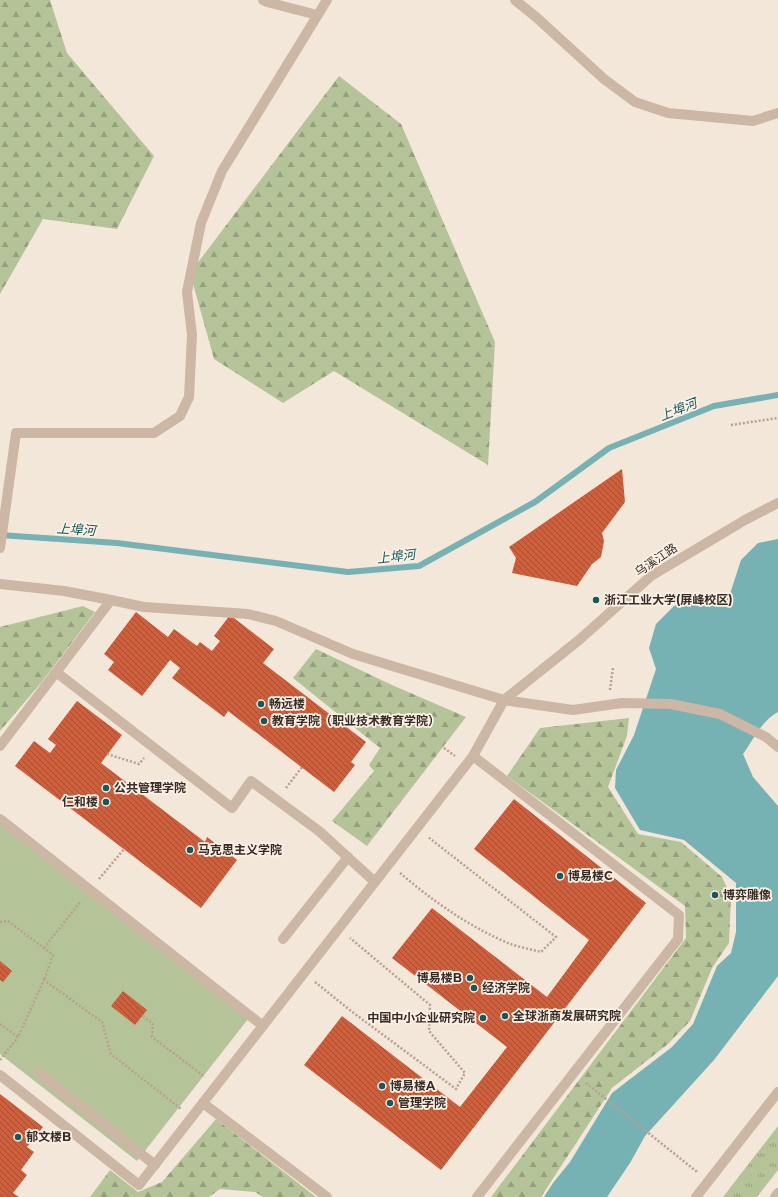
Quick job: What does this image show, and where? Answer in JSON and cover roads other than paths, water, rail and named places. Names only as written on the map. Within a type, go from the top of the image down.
[{"type":"street","points":[[263,0],[317,15]]},
{"type":"street","points":[[0,548],[16,434],[154,433],[180,416],[189,397],[192,335],[187,292],[201,223],[222,171],[326,0]]},
{"type":"street","points":[[515,0],[536,17],[604,80],[635,102],[668,113],[753,121],[778,113]]},
{"type":"street","name":"乌溪江路","points":[[504,700],[579,640],[651,576],[745,520],[778,503]]},
{"type":"street","points":[[0,584],[64,591],[144,607],[248,614],[276,621],[353,654],[504,700],[573,710],[622,703],[671,704],[720,714],[766,737],[778,747]]},
{"type":"street","points":[[0,746],[111,600]]},
{"type":"street","points":[[56,672],[232,808],[251,781],[319,831],[375,882]]},
{"type":"street","points":[[0,1075],[139,1185],[473,756],[504,700]]},
{"type":"street","points":[[473,756],[679,915],[678,939],[477,1197]]},
{"type":"street","points":[[0,819],[263,1026]]},
{"type":"street","points":[[283,939],[348,857]]},
{"type":"street","points":[[38,1072],[155,1165]]},
{"type":"street","points":[[696,1197],[778,1092]]},
{"type":"street","points":[[203,1103],[327,1197]]},
{"type":"street","points":[[775,1197],[778,1193]]},
{"type":"water","points":[[778,539],[778,712],[767,720],[743,754],[753,777],[778,806],[778,976],[714,1060],[645,1136],[630,1163],[607,1197],[544,1197],[570,1162],[612,1093],[672,1047],[693,1024],[717,966],[731,953],[736,932],[736,883],[684,840],[640,830],[615,788],[616,770],[634,735],[656,669],[649,648],[656,624],[674,606],[694,598],[720,602],[729,597],[741,560],[758,543]]},
{"type":"waterway","name":"上埠河","points":[[0,535],[117,543],[348,572],[419,566],[535,502],[609,448],[714,406],[778,395]]},
{"type":"place","name":"浙江工业大学(屏峰校区)","points":[[596,600]]},
{"type":"place","name":"畅远楼","points":[[261,704]]},
{"type":"place","name":"教育学院（职业技术教育学院）","points":[[264,721]]},
{"type":"place","name":"公共管理学院","points":[[106,788]]},
{"type":"place","name":"仁和楼","points":[[106,802]]},
{"type":"place","name":"马克思主义学院","points":[[190,850]]},
{"type":"place","name":"博易楼C","points":[[560,876]]},
{"type":"place","name":"博弈雕像","points":[[715,895]]},
{"type":"place","name":"博易楼B","points":[[470,978]]},
{"type":"place","name":"经济学院","points":[[474,988]]},
{"type":"place","name":"全球浙商发展研究院","points":[[505,1016]]},
{"type":"place","name":"中国中小企业研究院","points":[[483,1018]]},
{"type":"place","name":"博易楼A","points":[[382,1086]]},
{"type":"place","name":"管理学院","points":[[390,1103]]},
{"type":"place","name":"郁文楼B","points":[[18,1137]]}]
